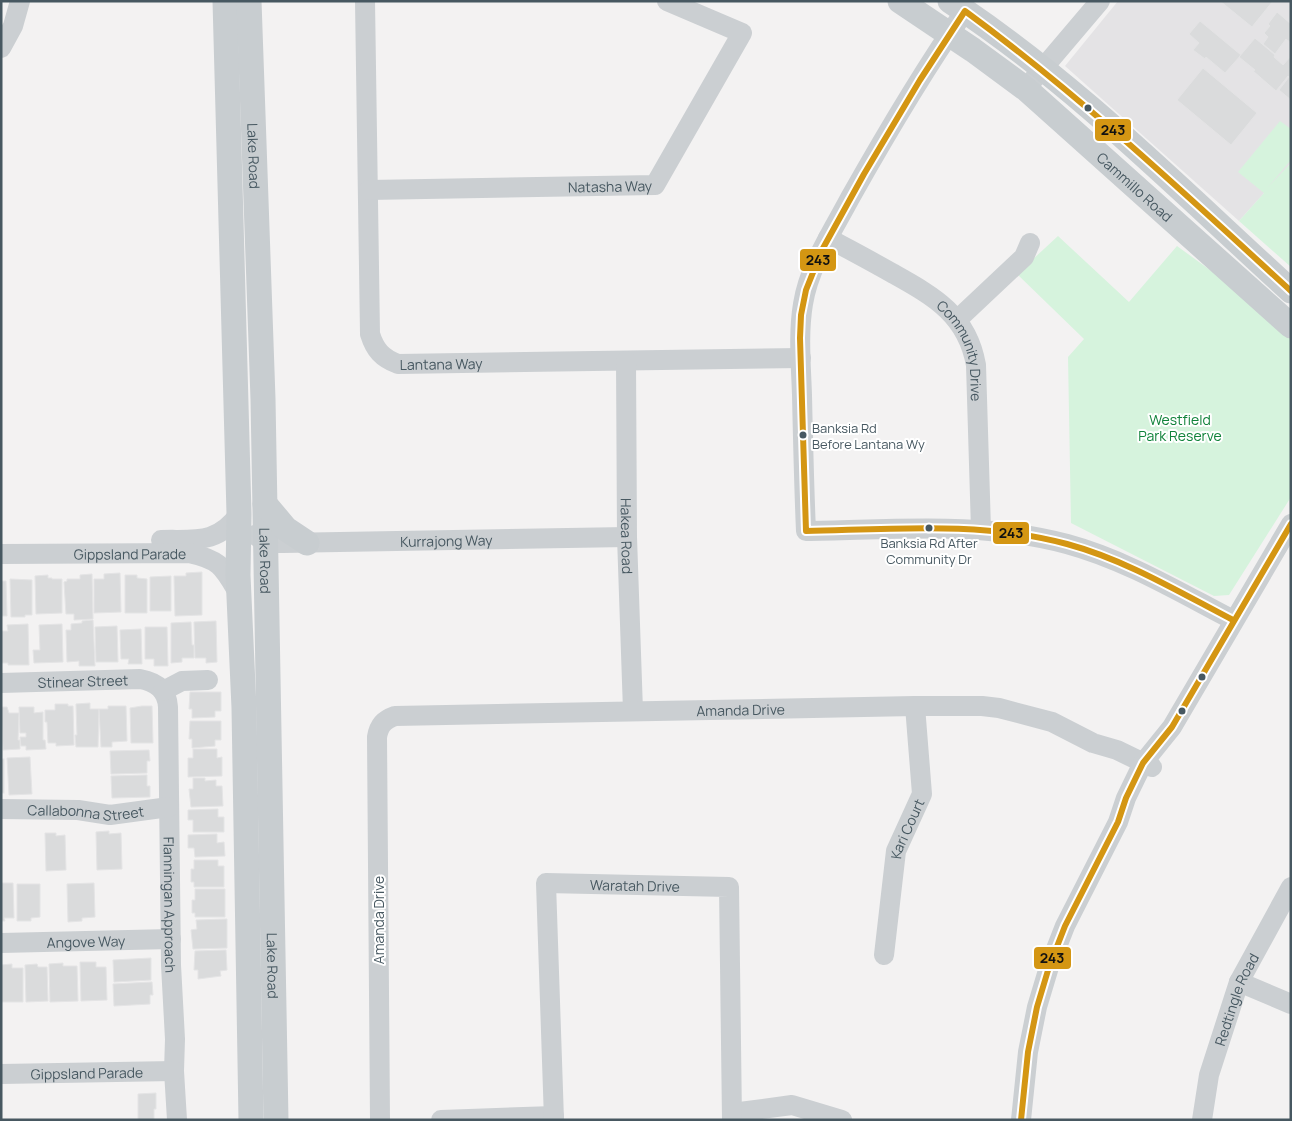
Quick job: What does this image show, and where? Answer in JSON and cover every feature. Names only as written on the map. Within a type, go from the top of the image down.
[{"type":"main road","name":"Lake Road","points":[[225,1],[244,718],[251,1120]]},
{"type":"main road","name":"Lake Road","points":[[249,1],[263,399],[276,1120]]},
{"type":"main road","name":"Cammillo Road","points":[[900,1],[950,33],[1026,90],[1291,326]]},
{"type":"main road","name":"Cammillo Road","points":[[957,6],[1008,41],[1110,125],[1291,292]]},
{"type":"main road","points":[[265,504],[286,529],[307,543]]},
{"type":"street","points":[[1,47],[13,26],[20,1]]},
{"type":"street","name":"Lantana Way","points":[[365,1],[370,334],[373,345],[381,355],[389,361],[398,364],[801,358]]},
{"type":"street","name":"Natasha Way","points":[[369,190],[656,185],[742,33],[666,1]]},
{"type":"street","points":[[1026,90],[1100,1]]},
{"type":"street","points":[[957,6],[950,33],[883,140],[828,238],[806,287],[803,306],[801,358],[806,531],[962,529],[1012,534],[1066,544],[1123,564],[1233,620]]},
{"type":"street","name":"Community Drive","points":[[828,238],[928,293],[949,310],[969,339],[976,365],[981,530]]},
{"type":"street","points":[[957,320],[1024,256],[1030,243]]},
{"type":"street","name":"Hakea Road","points":[[626,361],[627,537],[633,711]]},
{"type":"street","points":[[239,519],[266,543],[239,584]]},
{"type":"street","name":"Gippsland Parade","points":[[1,544],[207,538],[221,532],[239,519]]},
{"type":"street","points":[[1021,1120],[1028,1052],[1037,1007],[1049,967],[1065,926],[1118,822],[1135,804],[1144,771],[1167,746],[1172,727],[1291,524]]},
{"type":"street","name":"Kurrajong Way","points":[[266,543],[627,537]]},
{"type":"street","name":"Gippsland Parade","points":[[1,554],[189,553],[206,557],[220,565],[239,584]]},
{"type":"street","name":"Stinear Street","points":[[1,682],[140,680],[154,683],[163,690]]},
{"type":"street","points":[[163,690],[182,680],[208,680]]},
{"type":"street","name":"Flanningan Approach","points":[[163,690],[168,707],[171,939],[177,1120]]},
{"type":"street","name":"Kari Court","points":[[884,955],[896,851],[922,794],[915,706]]},
{"type":"street","name":"Amanda Drive","points":[[380,1120],[378,718],[395,716],[633,711],[982,706],[999,708],[1052,722],[1093,743],[1113,759],[1144,771]]},
{"type":"street","name":"Callabonna Street","points":[[1,810],[78,810],[110,815],[169,807]]},
{"type":"street","name":"Waratah Drive","points":[[554,1118],[546,883],[729,887],[732,1116]]},
{"type":"street","name":"Redtingle Road","points":[[1202,1120],[1209,1075],[1239,982],[1291,887]]},
{"type":"street","name":"Angove Way","points":[[1,943],[171,939]]},
{"type":"street","points":[[1239,982],[1291,1004]]},
{"type":"street","name":"Gippsland Parade","points":[[1,1074],[174,1070]]},
{"type":"street","points":[[732,1116],[792,1105],[842,1120]]},
{"type":"street","points":[[440,1120],[554,1118]]},
{"type":"shaded area","points":[[1118,1],[1291,1],[1291,163],[1239,221],[1065,66]]},
{"type":"green space","points":[[1280,121],[1291,129],[1291,160],[1268,187],[1291,163],[1291,267],[1239,221],[1264,193],[1238,172]]},
{"type":"green space","name":"Westfield Park Reserve","points":[[1058,236],[1129,302],[1177,246],[1243,294],[1291,339],[1291,497],[1229,595],[1214,596],[1071,523],[1068,357],[1084,339],[1017,274]]},
{"type":"building","points":[[1220,1],[1273,1],[1252,27]]},
{"type":"building","points":[[1277,12],[1291,24],[1291,43],[1286,39],[1275,54],[1263,44],[1268,37],[1264,33]]},
{"type":"building","points":[[1200,21],[1241,55],[1225,73],[1206,57],[1205,59],[1193,50],[1199,43],[1189,34]]},
{"type":"building","points":[[1255,38],[1275,55],[1274,57],[1283,65],[1291,56],[1291,100],[1279,90],[1288,76],[1276,91],[1239,57]]},
{"type":"building","points":[[1203,68],[1257,113],[1231,145],[1177,100]]},
{"type":"building","points":[[202,572],[202,615],[175,616],[174,576],[186,576],[186,573]]},
{"type":"building","points":[[120,573],[121,612],[94,613],[94,579],[104,579],[104,574]]},
{"type":"building","points":[[92,574],[93,619],[74,620],[74,614],[66,614],[64,582],[67,579],[80,579],[80,575]]},
{"type":"building","points":[[48,575],[48,578],[62,579],[62,613],[36,614],[35,576]]},
{"type":"building","points":[[125,575],[137,575],[137,578],[147,579],[147,613],[125,613]]},
{"type":"building","points":[[171,576],[171,611],[150,611],[150,577]]},
{"type":"building","points":[[10,579],[32,580],[32,615],[11,617]]},
{"type":"building","points":[[1,581],[6,581],[7,616],[1,616]]},
{"type":"building","points":[[93,620],[95,666],[79,666],[79,661],[67,662],[66,630],[71,630],[71,624]]},
{"type":"building","points":[[216,621],[217,662],[206,663],[206,658],[195,658],[194,622]]},
{"type":"building","points":[[191,622],[194,658],[182,658],[182,662],[171,663],[171,623]]},
{"type":"building","points":[[28,624],[29,665],[1,663],[1,631],[8,631],[7,625]]},
{"type":"building","points":[[62,624],[63,662],[34,663],[33,650],[40,650],[39,625]]},
{"type":"building","points":[[117,626],[118,662],[96,662],[95,627]]},
{"type":"building","points":[[145,627],[167,627],[168,666],[154,666],[154,659],[145,659]]},
{"type":"building","points":[[141,629],[142,664],[128,664],[129,659],[121,659],[120,630]]},
{"type":"building","points":[[190,692],[221,692],[221,711],[215,711],[215,717],[192,718],[192,709],[189,709]]},
{"type":"building","points":[[90,703],[90,709],[99,709],[98,747],[76,747],[76,704]]},
{"type":"building","points":[[55,704],[73,706],[74,745],[56,746],[56,743],[48,743],[45,710],[55,710]]},
{"type":"building","points":[[108,706],[126,706],[127,741],[112,742],[112,747],[101,747],[99,709],[108,709]]},
{"type":"building","points":[[152,706],[153,743],[131,743],[130,708]]},
{"type":"building","points":[[1,707],[7,707],[9,713],[19,713],[18,740],[20,740],[20,749],[3,750]]},
{"type":"building","points":[[19,707],[34,707],[34,713],[43,712],[43,740],[45,740],[46,749],[26,750],[26,746],[21,746],[20,737],[26,737],[26,733],[20,733]]},
{"type":"building","points":[[190,721],[221,721],[221,740],[215,740],[215,746],[192,748],[192,739],[189,739]]},
{"type":"building","points":[[193,749],[217,749],[217,758],[222,757],[222,776],[188,777],[188,758],[193,758]]},
{"type":"building","points":[[149,750],[150,761],[147,761],[147,773],[111,774],[110,751]]},
{"type":"building","points":[[30,757],[32,794],[9,795],[7,758]]},
{"type":"building","points":[[1,759],[4,759],[4,793],[1,793]]},
{"type":"building","points":[[147,775],[150,797],[112,798],[111,776]]},
{"type":"building","points":[[193,778],[205,778],[205,781],[216,780],[216,786],[222,786],[223,806],[191,807],[189,789],[193,789]]},
{"type":"building","points":[[218,809],[218,817],[224,817],[224,832],[193,832],[193,820],[188,820],[188,810]]},
{"type":"building","points":[[109,831],[109,834],[121,833],[122,869],[97,870],[96,832]]},
{"type":"building","points":[[45,833],[56,833],[56,836],[65,835],[66,870],[46,871]]},
{"type":"building","points":[[217,834],[217,843],[224,842],[225,856],[195,857],[194,848],[188,848],[188,835]]},
{"type":"building","points":[[194,860],[218,860],[218,866],[224,866],[224,887],[194,887],[194,882],[191,882],[191,869],[194,869]]},
{"type":"building","points":[[1,883],[13,883],[14,918],[4,918],[5,921],[1,921]]},
{"type":"building","points":[[94,883],[95,917],[82,918],[82,921],[68,922],[67,884]]},
{"type":"building","points":[[17,884],[40,884],[40,917],[31,918],[31,921],[17,921]]},
{"type":"building","points":[[195,889],[225,889],[225,917],[195,917],[195,913],[192,913],[192,900],[195,900]]},
{"type":"building","points":[[227,919],[227,948],[193,949],[191,930],[197,929],[196,920]]},
{"type":"building","points":[[226,950],[227,970],[220,971],[221,976],[198,979],[198,970],[194,970],[195,951]]},
{"type":"building","points":[[151,958],[151,980],[114,982],[113,960]]},
{"type":"building","points":[[80,962],[96,962],[96,967],[106,967],[107,1000],[81,1001]]},
{"type":"building","points":[[63,963],[63,966],[77,966],[78,1001],[50,1002],[49,964]]},
{"type":"building","points":[[12,964],[12,968],[23,968],[23,1002],[1,1002],[1,965]]},
{"type":"building","points":[[37,964],[38,967],[47,967],[48,1001],[26,1002],[25,965]]},
{"type":"building","points":[[152,982],[153,995],[150,995],[150,1004],[114,1006],[113,984]]},
{"type":"building","points":[[156,1093],[154,1120],[138,1120],[138,1094]]},
{"type":"transit line","name":"243","points":[[1233,620],[1152,578],[1110,559],[1067,544],[1035,537],[1003,532],[937,528],[806,531],[800,338],[801,315],[806,290],[822,250],[864,174],[920,80],[965,11],[1008,43],[1091,111],[1291,291]]},
{"type":"transit line","name":"243","points":[[1021,1120],[1028,1052],[1037,1007],[1049,967],[1065,926],[1118,822],[1126,798],[1143,763],[1172,727],[1291,524]]},
{"type":"place","name":"Banksia Rd Before Lantana Wy","points":[[803,435]]},
{"type":"place","name":"Banksia Rd After Community Dr","points":[[929,528]]}]
